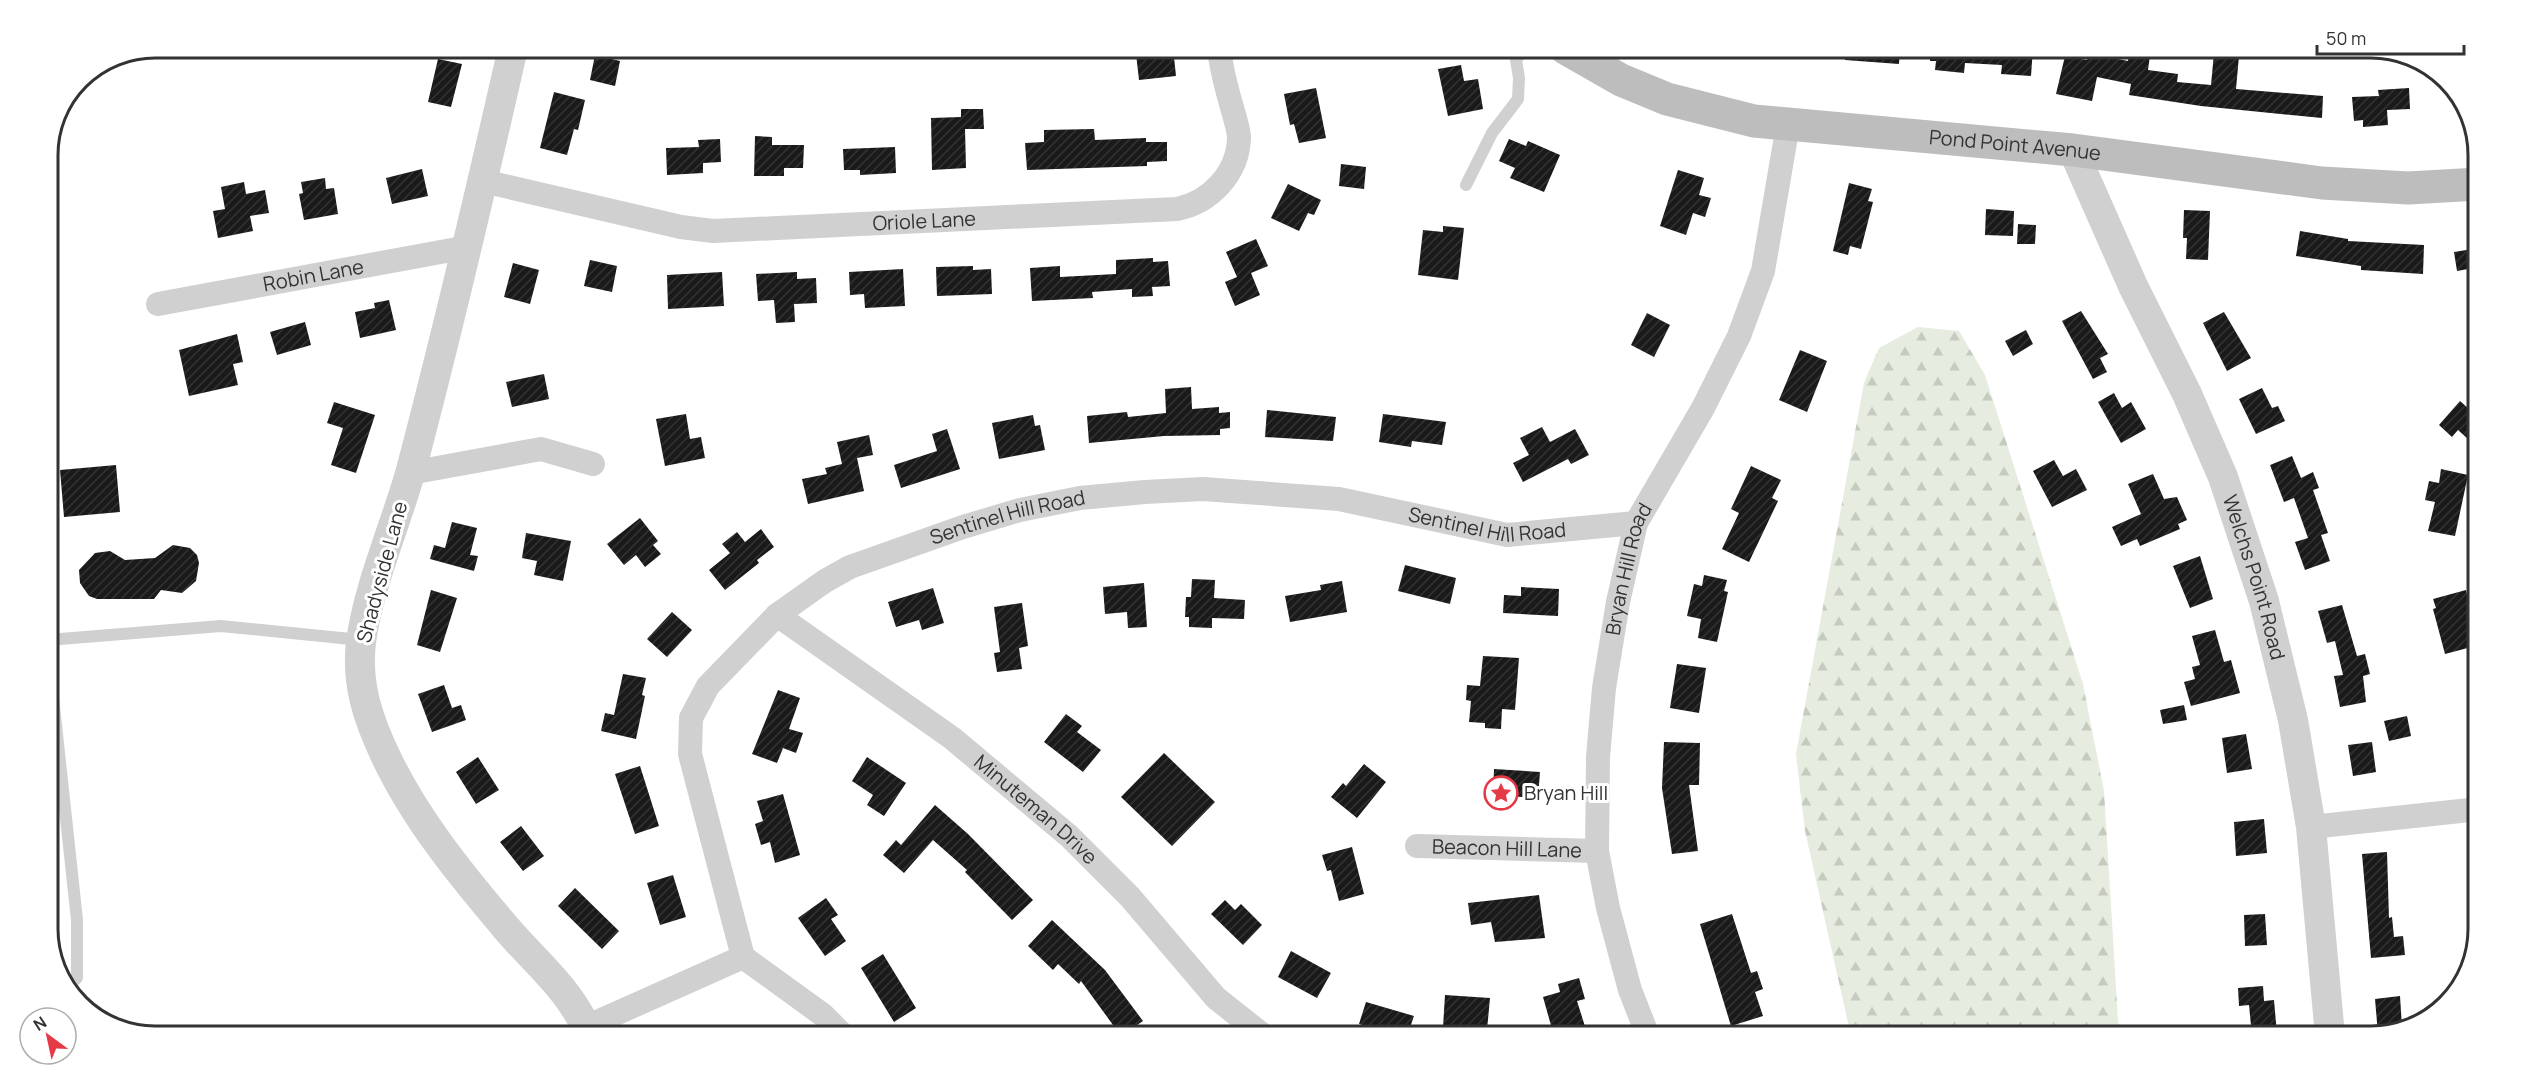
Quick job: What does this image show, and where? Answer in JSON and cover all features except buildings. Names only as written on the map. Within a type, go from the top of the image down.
[{"type":"main road","name":"Pond Point Avenue","points":[[1582,58],[1621,80],[1667,99],[1745,119],[2073,150],[2322,183],[2408,188],[2468,185]]},
{"type":"street","name":"Shadyside Lane","points":[[511,58],[468,247],[410,473],[361,640],[360,674],[367,716],[387,760],[438,842],[468,883],[574,1005],[584,1026]]},
{"type":"street","name":"Oriole Lane","points":[[483,181],[681,227],[713,231],[1177,209],[1198,202],[1218,187],[1226,177],[1234,157],[1239,137],[1221,58]]},
{"type":"street","name":"Bryan Hill Road","points":[[1644,1026],[1630,990],[1608,908],[1597,851],[1598,757],[1604,688],[1618,602],[1636,523],[1703,408],[1739,336],[1763,271],[1788,124]]},
{"type":"street","name":"Welchs Point Road","points":[[2073,150],[2133,286],[2192,404],[2239,522],[2264,601],[2293,720],[2311,827],[2329,1026]]},
{"type":"street","name":"Robin Lane","points":[[158,304],[468,247]]},
{"type":"street","points":[[410,473],[541,449],[593,464]]},
{"type":"street","name":"Sentinel Hill Road","points":[[743,957],[690,754],[688,737],[691,718],[708,686],[777,615],[825,581],[876,556],[963,526],[1080,498],[1203,489],[1339,499],[1507,535],[1636,523]]},
{"type":"street","name":"Minuteman Drive","points":[[777,615],[952,738],[1069,836],[1130,897],[1216,998],[1251,1026]]},
{"type":"street","points":[[2311,827],[2468,810]]},
{"type":"street","name":"Beacon Hill Lane","points":[[1417,846],[1597,851]]},
{"type":"street","points":[[598,1026],[743,957],[824,1015],[834,1026]]},
{"type":"lane","points":[[1466,185],[1492,133],[1518,99],[1518,58]]},
{"type":"lane","points":[[59,639],[221,626],[361,640]]},
{"type":"lane","points":[[59,760],[77,921],[77,978],[74,981]]},
{"type":"green space","points":[[1918,327],[1959,331],[1985,375],[2083,684],[2104,791],[2118,1026],[1849,1026],[1805,831],[1796,754],[1864,383],[1879,348]]},
{"type":"place","name":"Bryan Hill","points":[[1501,793]]}]
